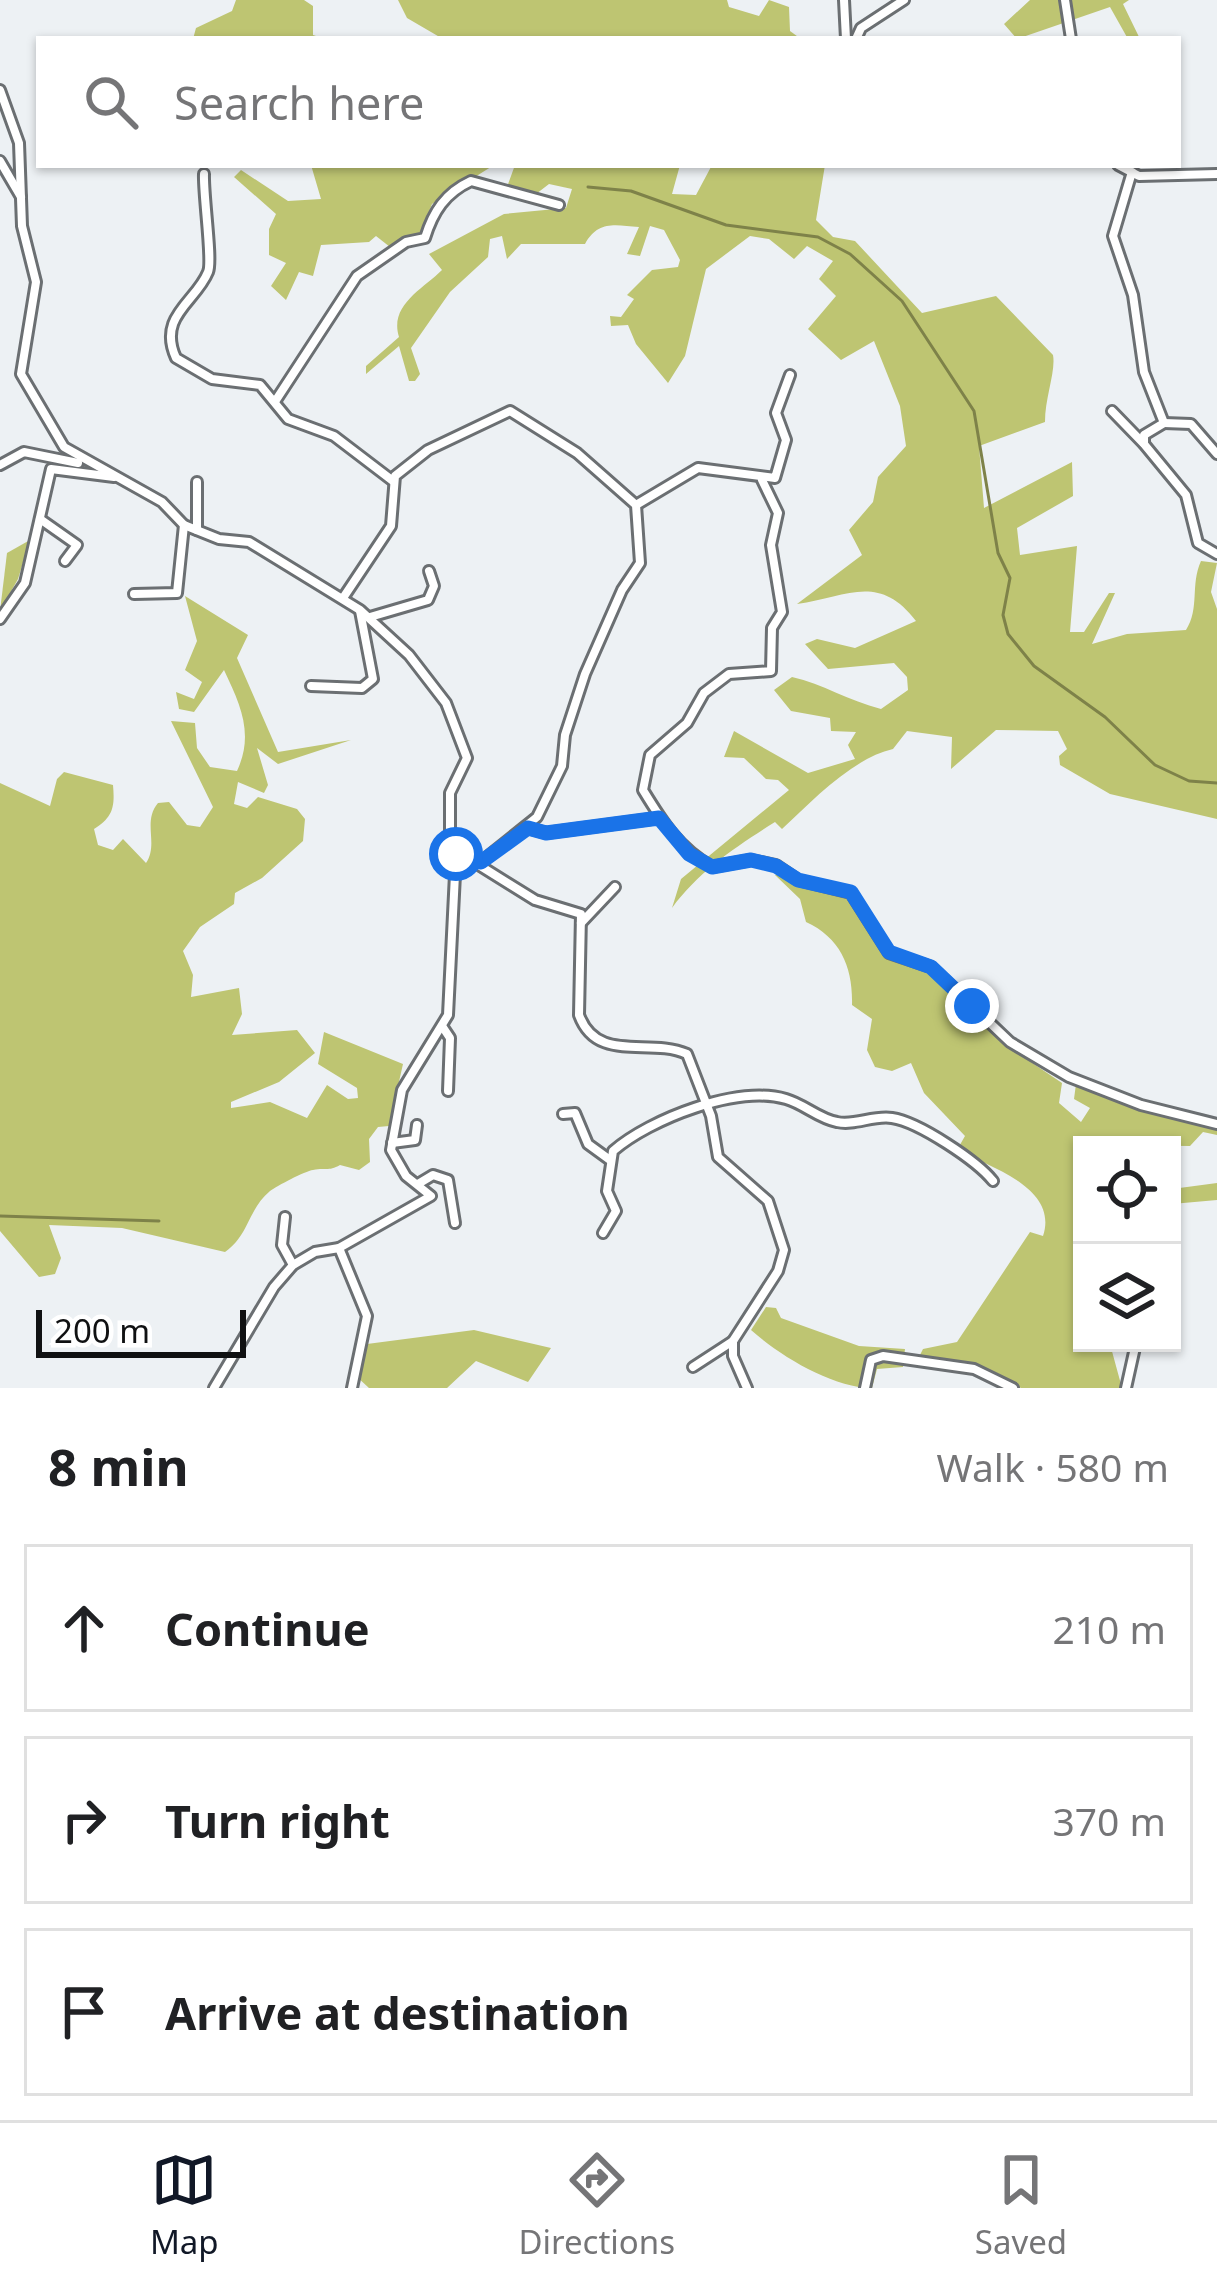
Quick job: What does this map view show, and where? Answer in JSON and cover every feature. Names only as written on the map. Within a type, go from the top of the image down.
[{"type":"street","points":[[844,0],[847,36]]},
{"type":"street","points":[[857,36],[861,28],[904,0]]},
{"type":"street","points":[[1065,0],[1071,36]]},
{"type":"street","points":[[0,90],[19,143],[22,226],[37,301],[23,359],[24,385],[64,447],[162,502],[184,525],[249,542],[343,598],[409,655],[446,703],[467,758],[450,793],[450,848],[481,862],[535,900],[574,908],[581,923],[579,1015],[584,1029],[598,1042],[622,1048],[686,1054],[718,1157],[768,1201],[784,1250],[778,1271],[733,1341],[693,1367]]},
{"type":"street","points":[[0,161],[24,203]]},
{"type":"street","points":[[1124,168],[1217,175]]},
{"type":"street","points":[[1132,172],[1113,236],[1133,295],[1144,371],[1165,423]]},
{"type":"street","points":[[204,174],[211,264],[177,315],[172,351],[203,375],[260,386],[276,400],[284,416],[334,436],[393,482]]},
{"type":"street","points":[[276,400],[356,276],[406,242],[425,238],[430,217],[462,185],[471,182],[559,205]]},
{"type":"street","points":[[636,505],[698,468],[762,480],[775,478],[786,440],[776,413],[790,376]]},
{"type":"street","points":[[343,598],[391,526],[393,482],[428,449],[510,411],[577,453],[636,505],[640,563],[595,650],[565,735],[562,766],[528,828],[481,862]]},
{"type":"street","points":[[1112,411],[1186,495],[1198,543],[1217,554]]},
{"type":"street","points":[[1144,444],[1144,435],[1165,423],[1191,424],[1217,454]]},
{"type":"street","points":[[0,465],[24,452],[97,468]]},
{"type":"street","points":[[0,619],[25,583],[51,470],[115,477]]},
{"type":"street","points":[[762,480],[778,513],[771,544],[782,612],[772,628],[775,664],[752,675],[729,674],[704,693],[687,723],[650,754],[643,790],[659,818],[689,854],[712,867],[751,860],[776,866],[798,880],[851,892],[889,952],[931,967],[1010,1042],[1069,1077],[1141,1105],[1217,1124]]},
{"type":"street","points":[[197,482],[197,530]]},
{"type":"street","points":[[38,518],[59,538],[76,544],[65,560]]},
{"type":"street","points":[[134,594],[177,593],[184,525]]},
{"type":"street","points":[[368,618],[428,600],[434,586],[429,571]]},
{"type":"street","points":[[311,686],[362,688],[374,679],[360,610]]},
{"type":"street","points":[[528,828],[546,833],[659,818]]},
{"type":"street","points":[[214,1388],[274,1287],[293,1265],[315,1252],[339,1248],[431,1196],[394,1162],[392,1143],[402,1090],[448,1015],[456,854]]},
{"type":"street","points":[[581,923],[588,922],[615,887]]},
{"type":"street","points":[[442,1026],[450,1038],[448,1091]]},
{"type":"street","points":[[603,1234],[616,1211],[607,1191],[610,1160],[631,1136],[704,1102],[743,1095],[776,1097],[831,1121],[889,1117],[914,1124],[981,1166],[993,1181]]},
{"type":"street","points":[[563,1114],[575,1113],[588,1144],[610,1160]]},
{"type":"street","points":[[392,1143],[415,1140],[417,1125]]},
{"type":"street","points":[[418,1184],[433,1175],[448,1180],[455,1222]]},
{"type":"street","points":[[285,1217],[281,1238],[293,1265]]},
{"type":"street","points":[[339,1248],[367,1316],[352,1388]]},
{"type":"street","points":[[733,1341],[733,1356],[747,1388]]},
{"type":"street","points":[[1126,1388],[1134,1352]]},
{"type":"street","points":[[865,1388],[871,1360],[884,1356],[974,1369],[1013,1388]]},
{"type":"street","points":[[352,1376],[364,1388]]},
{"type":"green space","points":[[236,0],[304,0],[313,6],[316,36],[194,36],[196,28],[232,11]]},
{"type":"green space","points":[[398,0],[727,0],[729,7],[759,16],[769,0],[789,7],[790,31],[797,36],[438,36],[407,18]]},
{"type":"green space","points":[[1030,0],[1129,0],[1123,4],[1139,36],[1126,36],[1110,7],[1026,36],[1014,36],[1004,24]]},
{"type":"green space","points":[[312,168],[489,168],[432,204],[419,237],[390,247],[376,236],[369,242],[321,245],[313,276],[299,272],[286,300],[271,286],[286,263],[269,255],[269,229],[276,214],[234,177],[241,170],[288,201],[321,199]]},
{"type":"green space","points":[[514,168],[679,168],[672,194],[696,195],[710,168],[825,168],[816,220],[833,237],[855,241],[922,313],[996,296],[1054,361],[1045,422],[979,446],[984,508],[1072,462],[1073,496],[1017,528],[1020,555],[1077,546],[1070,632],[1084,632],[1109,593],[1115,593],[1092,644],[1127,634],[1186,630],[1201,561],[1217,563],[1211,592],[1217,609],[1217,819],[1110,794],[1060,765],[1059,756],[1067,749],[1058,731],[996,730],[951,769],[952,737],[907,731],[893,749],[848,771],[782,829],[775,822],[719,860],[672,908],[681,879],[789,790],[778,780],[766,779],[744,758],[724,757],[734,731],[808,773],[855,759],[848,745],[856,732],[831,731],[830,718],[791,711],[774,690],[792,677],[881,709],[908,690],[907,677],[894,663],[828,669],[805,644],[817,639],[855,648],[916,621],[902,606],[875,592],[797,604],[862,555],[849,530],[873,502],[878,477],[906,446],[900,406],[874,341],[841,360],[808,329],[836,296],[819,279],[833,261],[807,246],[794,259],[769,239],[750,236],[706,269],[685,356],[668,383],[636,344],[628,325],[611,326],[610,316],[621,317],[634,299],[627,295],[652,270],[678,267],[680,260],[664,230],[650,226],[640,256],[627,254],[639,227],[601,228],[585,244],[521,244],[507,259],[502,236],[490,239],[488,257],[450,292],[411,348],[420,374],[415,381],[409,381],[399,346],[366,374],[366,366],[399,337],[403,307],[442,270],[429,254],[504,214],[566,208],[572,189],[549,184],[536,194],[507,187]]},
{"type":"green space","points":[[30,540],[18,579],[0,611],[7,553]]},
{"type":"green space","points":[[185,596],[248,635],[237,658],[278,752],[351,740],[278,764],[257,748],[268,785],[264,793],[238,782],[234,804],[247,808],[258,797],[297,809],[305,819],[303,841],[262,878],[235,893],[234,904],[200,927],[183,951],[193,975],[191,997],[239,988],[242,1014],[232,1035],[297,1030],[315,1053],[279,1082],[231,1102],[231,1108],[270,1102],[307,1118],[327,1085],[348,1099],[358,1098],[357,1088],[318,1064],[324,1032],[403,1064],[389,1126],[378,1127],[369,1139],[370,1162],[359,1170],[340,1165],[309,1171],[274,1189],[225,1252],[122,1228],[49,1225],[61,1258],[55,1274],[39,1277],[0,1231],[0,783],[50,806],[57,779],[64,772],[113,785],[111,811],[94,829],[98,845],[113,850],[123,839],[146,863],[151,818],[158,803],[169,802],[187,825],[200,827],[213,807],[171,721],[195,723],[197,748],[210,767],[237,771],[245,732],[224,670],[194,712],[179,709],[176,692],[194,699],[202,682],[185,670],[197,641]]},
{"type":"green space","points":[[775,875],[845,894],[859,906],[888,956],[933,975],[1010,1048],[1062,1083],[1059,1103],[1081,1122],[1090,1108],[1074,1099],[1076,1084],[1137,1108],[1217,1128],[1217,1135],[1203,1132],[1190,1146],[1181,1146],[1181,1136],[1073,1136],[1073,1352],[1112,1352],[1122,1388],[1021,1388],[978,1365],[919,1357],[923,1349],[957,1342],[1030,1232],[1043,1236],[1041,1205],[1018,1181],[957,1150],[965,1136],[924,1093],[911,1063],[892,1071],[875,1067],[867,1050],[872,1019],[852,1005],[842,956],[828,937],[806,922],[800,899]]},
{"type":"green space","points":[[1217,1183],[1217,1200],[1181,1203],[1181,1188]]},
{"type":"green space","points":[[766,1307],[776,1308],[781,1318],[859,1346],[905,1349],[903,1367],[877,1369],[872,1388],[824,1377],[751,1330]]},
{"type":"green space","points":[[474,1330],[551,1348],[528,1382],[476,1361],[447,1388],[369,1388],[356,1376],[367,1344]]},
{"type":"waterway","points":[[588,187],[631,191],[726,225],[818,237],[850,254],[902,301],[974,411],[998,553],[1010,578],[1003,615],[1008,634],[1034,666],[1105,717],[1155,765],[1189,781],[1217,783]]},
{"type":"waterway","points":[[0,1216],[159,1221]]},
{"type":"route","points":[[456,854],[481,862],[528,828],[546,833],[659,818],[689,854],[712,867],[751,860],[776,866],[798,880],[851,892],[889,952],[931,967],[972,1006]]}]
